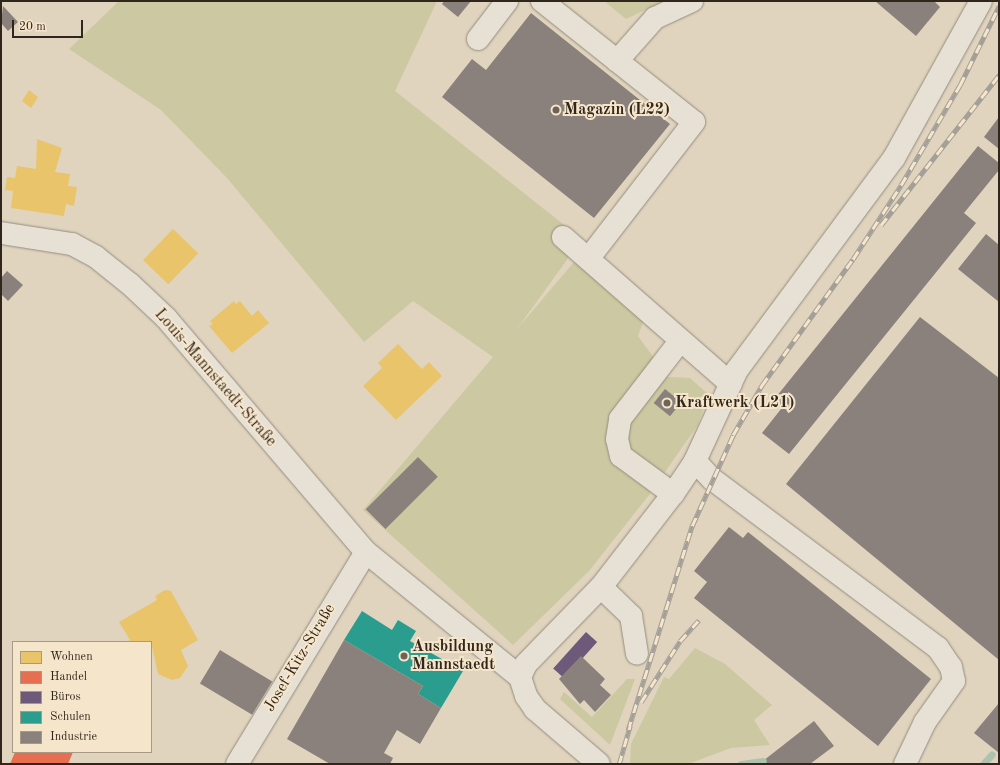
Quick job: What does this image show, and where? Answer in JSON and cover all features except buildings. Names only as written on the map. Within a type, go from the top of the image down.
[{"type":"street","points":[[478,39],[507,1]]},
{"type":"street","points":[[542,1],[694,122],[588,259]]},
{"type":"street","points":[[617,61],[655,18],[692,1]]},
{"type":"street","points":[[599,764],[535,709],[526,696],[520,677],[526,664],[601,587],[673,494],[695,461],[731,384],[758,340],[894,158],[981,1]]},
{"type":"street","name":"Louis-Mannstaedt-Straße","points":[[1,233],[72,244],[96,257],[130,284],[166,318],[366,552],[396,578],[520,677]]},
{"type":"street","points":[[563,237],[680,341],[731,384]]},
{"type":"street","points":[[673,494],[622,456],[617,439],[620,419],[680,341]]},
{"type":"street","points":[[695,461],[712,479],[938,648],[951,667],[954,681],[925,722],[905,764]]},
{"type":"street","name":"Josef-Kitz-Straße","points":[[237,764],[366,552]]},
{"type":"street","points":[[601,587],[631,616],[637,654]]},
{"type":"shaded area","points":[[119,1],[437,1],[395,91],[582,239],[517,329],[574,262],[644,320],[638,336],[668,377],[690,378],[709,395],[697,426],[649,495],[589,571],[513,645],[363,510],[493,357],[413,301],[364,342],[227,178],[161,110],[69,49]]},
{"type":"shaded area","points":[[604,1],[664,1],[626,19]]},
{"type":"shaded area","points":[[695,648],[725,664],[772,705],[754,720],[770,745],[731,748],[688,764],[630,764],[631,744],[664,677],[669,679]]},
{"type":"shaded area","points":[[627,679],[635,679],[610,745],[560,699],[564,692],[592,717]]},
{"type":"waterway","points":[[983,764],[992,754]]},
{"type":"waterway","points":[[741,764],[763,761]]},
{"type":"railway","points":[[628,730],[692,526],[733,435],[762,385],[853,259],[901,185],[960,85],[999,6]]},
{"type":"railway","points":[[881,225],[999,75]]},
{"type":"railway","points":[[641,702],[680,641],[699,620]]},
{"type":"railway","points":[[619,764],[630,726]]},
{"type":"place","name":"Magazin (L22)","points":[[556,110]]},
{"type":"place","name":"Kraftwerk (L21)","points":[[667,403]]},
{"type":"place","name":"Ausbildung Mannstaedt","points":[[404,656]]}]
